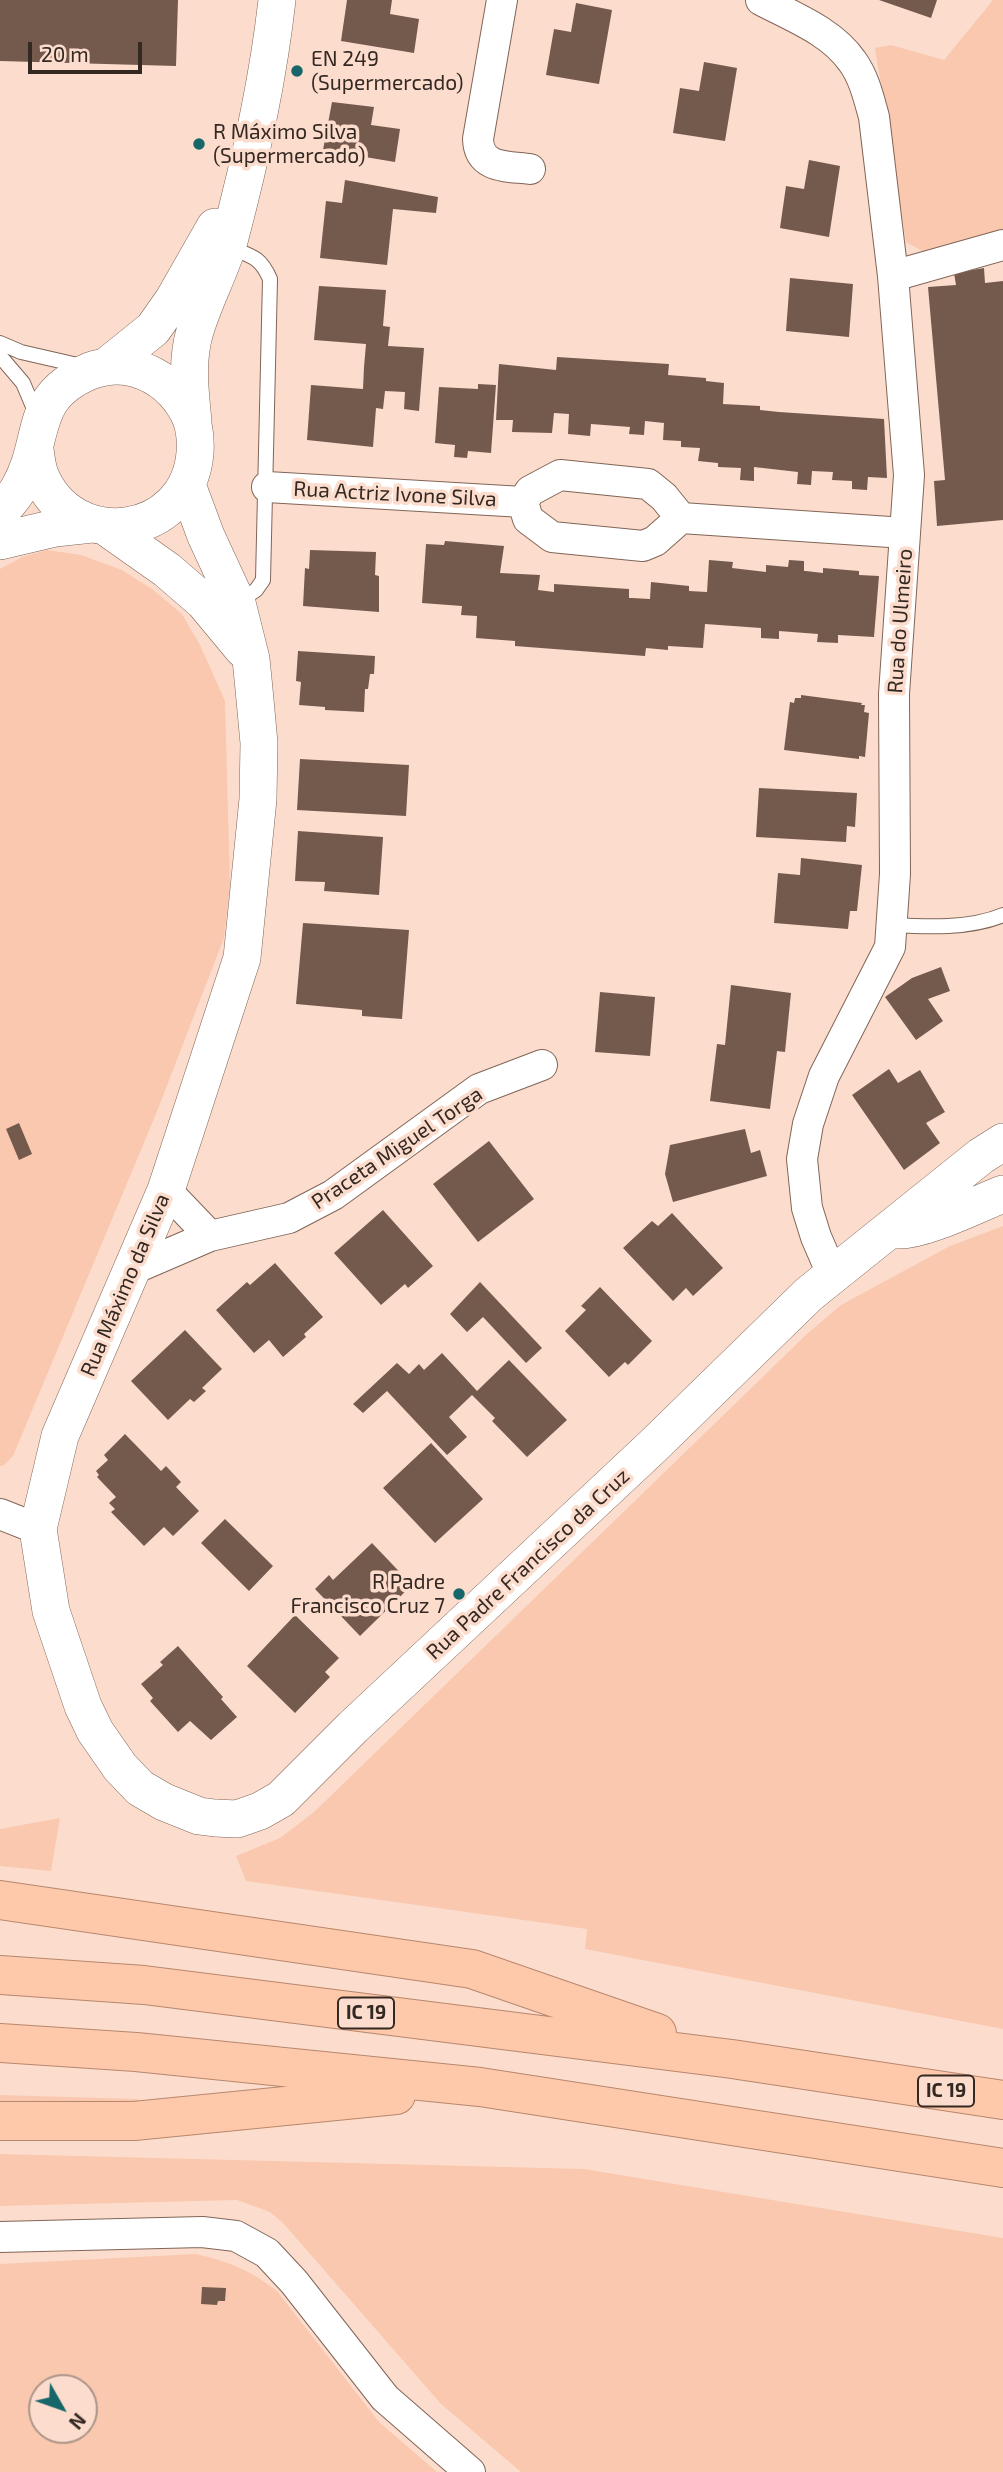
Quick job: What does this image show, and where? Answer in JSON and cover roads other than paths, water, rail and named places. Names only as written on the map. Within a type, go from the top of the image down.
[{"type":"highway","points":[[0,1900],[472,1969],[732,2059]]},
{"type":"highway","name":"IC 19","points":[[0,1975],[144,1986],[732,2059],[1003,2100]]},
{"type":"highway","points":[[0,2043],[136,2052],[480,2087],[1003,2168]]},
{"type":"highway","points":[[0,2121],[134,2121],[480,2087]]},
{"type":"street","points":[[0,541],[55,528],[130,526],[153,519],[173,504],[187,485],[194,464],[196,443],[188,374],[194,332],[227,246],[265,78],[277,0]]},
{"type":"street","points":[[502,0],[478,150],[482,157],[493,164],[530,169]]},
{"type":"street","name":"Rua do Ulmeiro","points":[[761,0],[818,30],[838,45],[853,62],[874,117],[893,276],[909,475],[894,694],[895,874],[890,947],[824,1076],[808,1124],[802,1159],[807,1208],[816,1237],[820,1284]]},
{"type":"street","points":[[0,513],[19,487],[52,397],[72,379],[102,367],[153,329],[174,299],[214,230],[253,132]]},
{"type":"street","points":[[893,276],[1003,245]]},
{"type":"street","points":[[102,367],[135,368],[160,379],[180,398],[193,422]]},
{"type":"street","points":[[37,435],[39,474],[52,496],[69,513],[99,526],[167,570],[204,602],[251,659]]},
{"type":"street","name":"Rua Actriz Ivone Silva","points":[[560,475],[648,484],[664,497],[681,518],[655,541],[643,546],[552,537],[539,530],[528,519],[523,502],[530,491],[560,475]]},
{"type":"street","name":"Rua Máximo da Silva","points":[[187,485],[206,536],[237,603],[251,659],[259,743],[258,799],[242,958],[166,1191],[60,1436],[38,1529],[51,1611],[83,1706],[95,1731],[120,1767],[140,1788],[164,1802],[199,1816],[237,1819]]},
{"type":"street","name":"Rua Actriz Ivone Silva","points":[[267,487],[523,502]]},
{"type":"street","points":[[681,518],[905,533]]},
{"type":"street","name":"Praceta Miguel Torga","points":[[131,1270],[210,1236],[289,1218],[333,1195],[479,1089],[542,1065]]},
{"type":"street","name":"Rua Padre Francisco da Cruz","points":[[237,1819],[260,1811],[281,1799],[353,1727],[652,1447],[820,1284],[981,1156],[1003,1142]]},
{"type":"street","points":[[166,1191],[210,1236]]},
{"type":"street","points":[[887,1230],[909,1231],[1003,1194]]},
{"type":"street","points":[[0,1514],[38,1529]]},
{"type":"street","points":[[0,2237],[202,2232],[236,2236],[267,2253],[294,2282],[386,2398],[470,2472]]},
{"type":"lane","points":[[227,246],[258,258],[270,279],[263,580],[256,590],[237,603]]},
{"type":"lane","points":[[0,343],[21,352],[56,361],[102,367]]},
{"type":"lane","points":[[0,355],[23,383],[37,435]]},
{"type":"lane","points":[[892,925],[987,922],[1003,915]]},
{"type":"place","name":"EN 249 (Supermercado)","points":[[297,71]]},
{"type":"place","name":"R Máximo Silva (Supermercado)","points":[[199,144]]},
{"type":"place","name":"R Padre Francisco Cruz 7","points":[[459,1594]]}]
